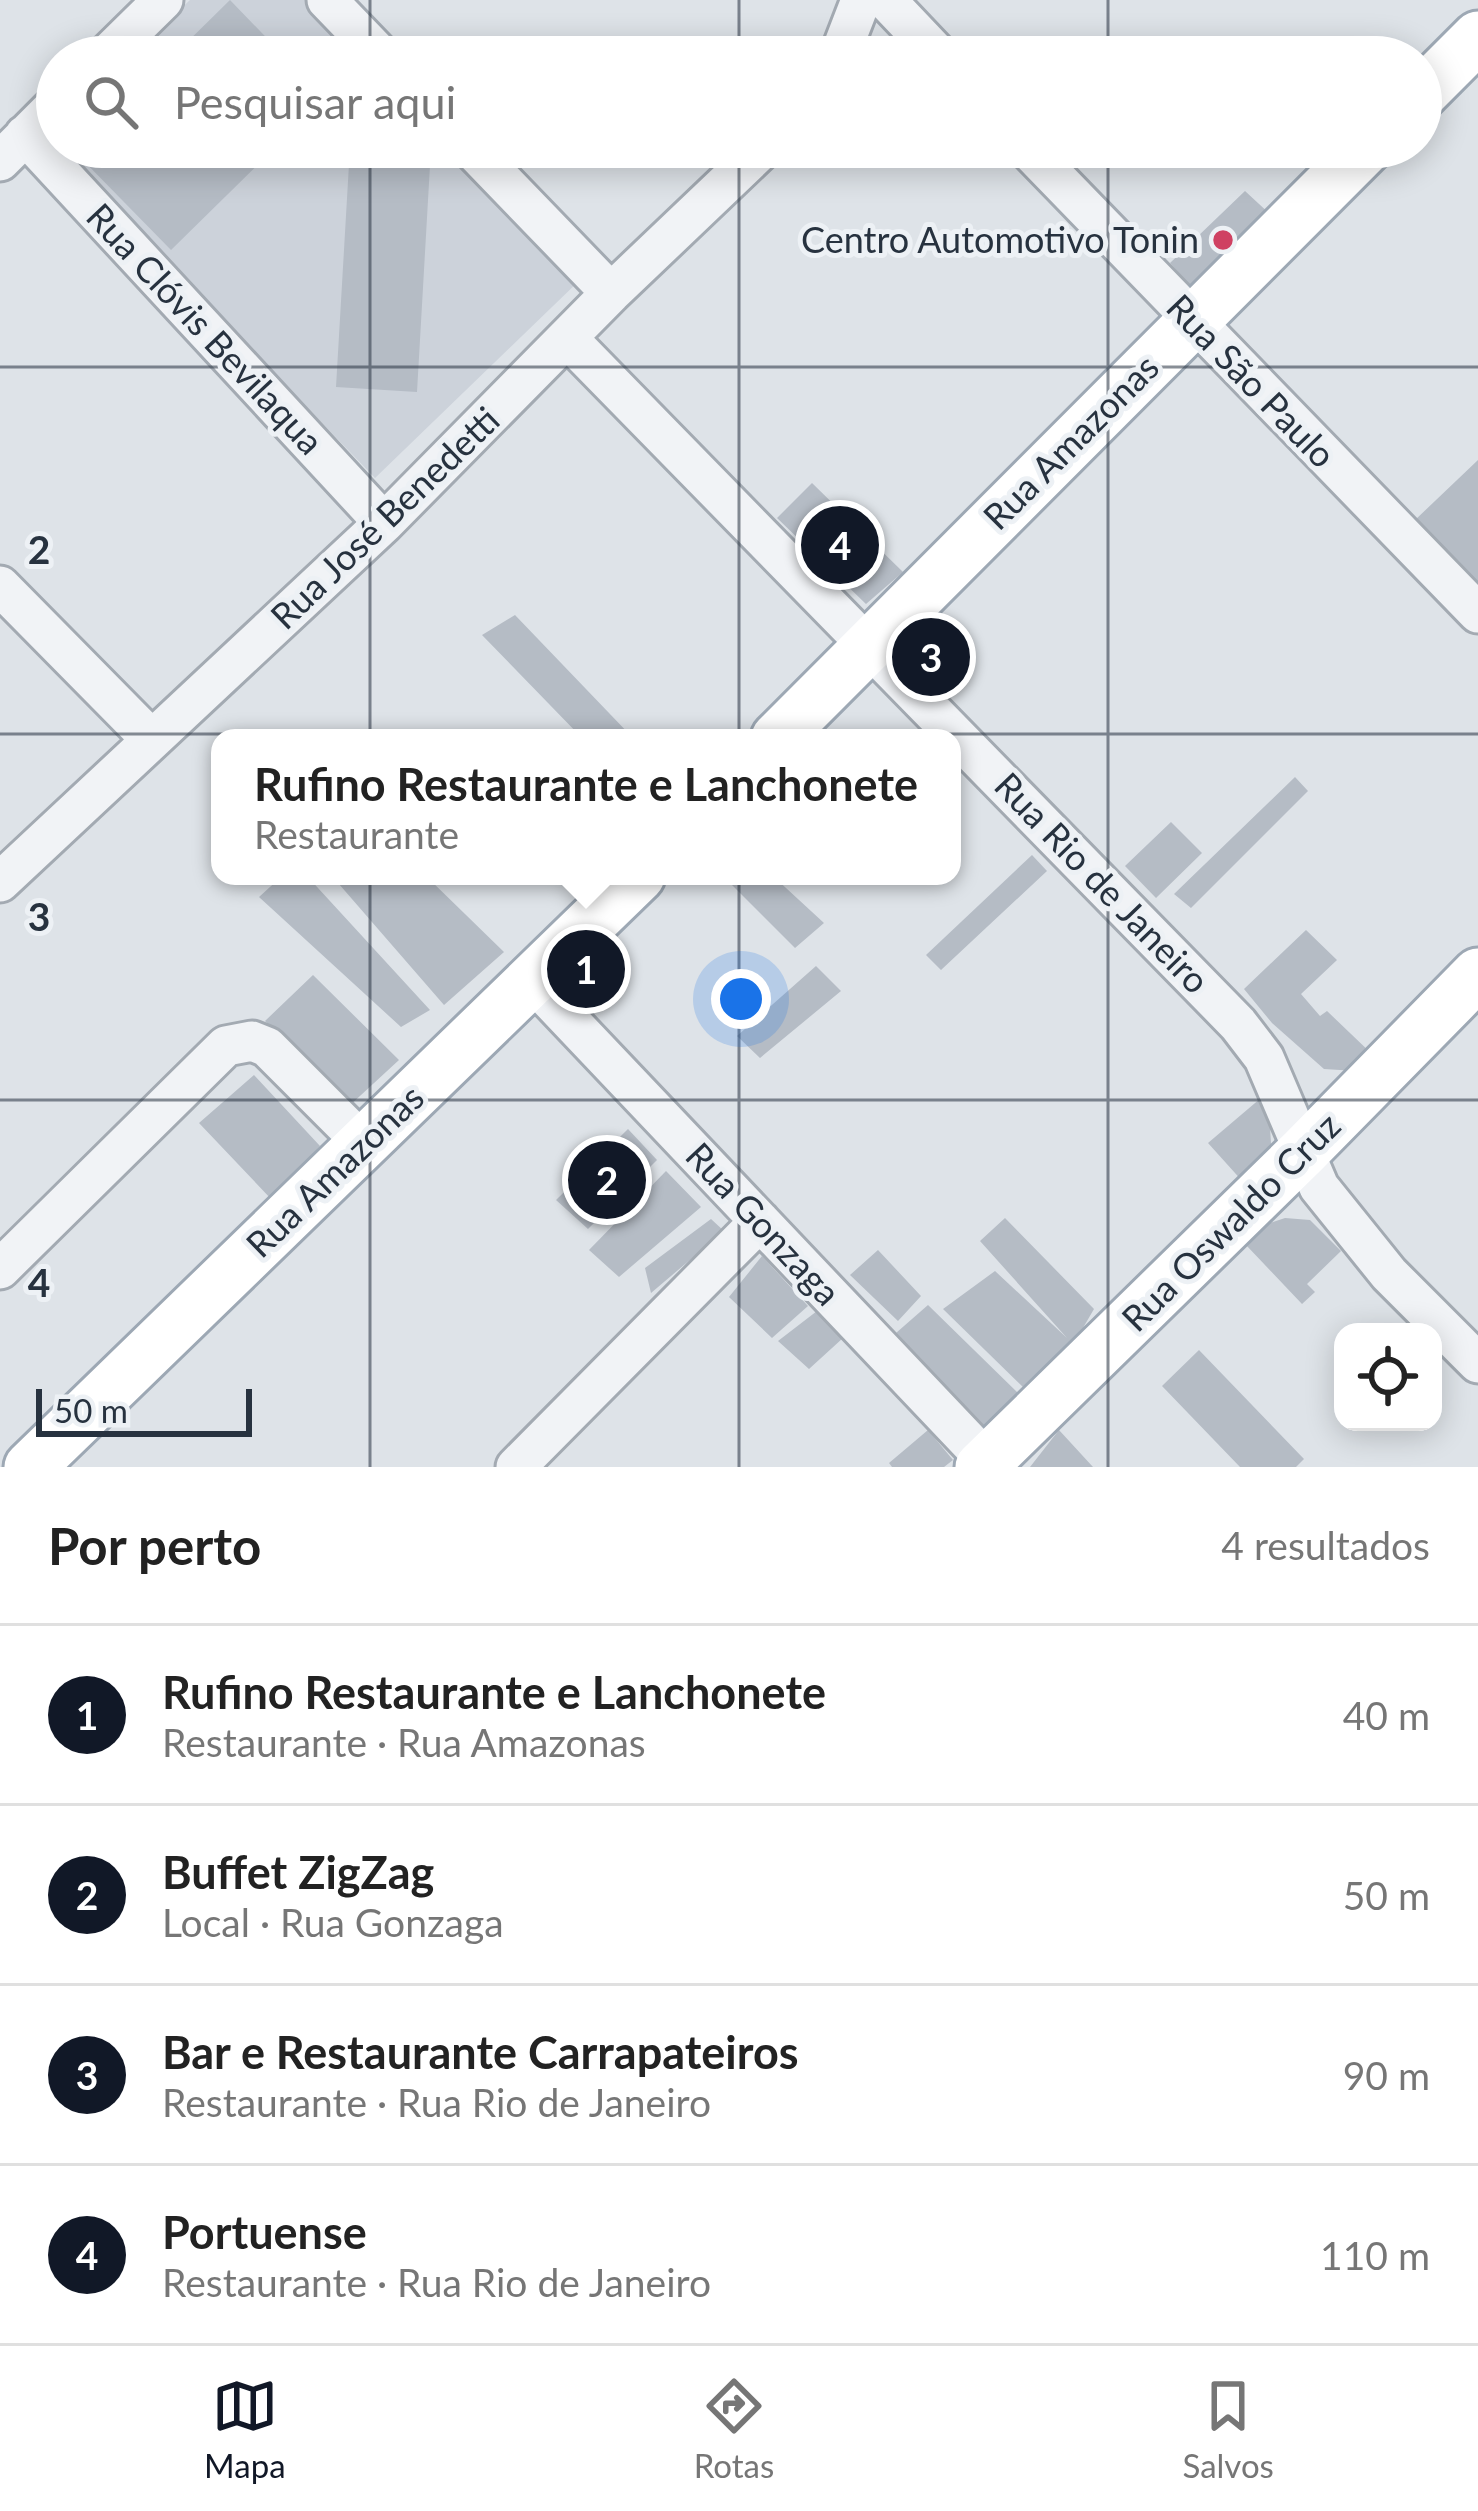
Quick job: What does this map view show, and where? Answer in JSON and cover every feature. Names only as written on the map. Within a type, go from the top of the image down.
[{"type":"main road","points":[[1442,73],[1478,37]]},
{"type":"main road","name":"Rua Amazonas","points":[[786,729],[1346,168]]},
{"type":"main road","name":"Rua Amazonas","points":[[30,1467],[630,885]]},
{"type":"main road","name":"Rua Oswaldo Cruz","points":[[987,1465],[1478,974]]},
{"type":"street","points":[[126,36],[163,0]]},
{"type":"street","points":[[327,0],[362,36]]},
{"type":"street","points":[[847,36],[861,0]]},
{"type":"street","points":[[886,0],[920,36]]},
{"type":"street","points":[[13,148],[36,125]]},
{"type":"street","name":"Rua Clóvis Bevilaqua","points":[[13,148],[384,523]]},
{"type":"street","points":[[490,168],[611,293]]},
{"type":"street","name":"Rua José Benedetti","points":[[0,882],[384,523],[742,168]]},
{"type":"street","name":"Rua São Paulo","points":[[1046,168],[1478,614]]},
{"type":"street","name":"Rua Rio de Janeiro","points":[[569,340],[952,729]]},
{"type":"street","points":[[0,586],[151,740]]},
{"type":"street","name":"Rua Rio de Janeiro","points":[[961,738],[1238,1024],[1264,1058],[1319,1187],[1389,1274],[1478,1364]]},
{"type":"street","name":"Rua Gonzaga","points":[[533,982],[987,1465]]},
{"type":"street","points":[[0,1269],[226,1046],[238,1041],[267,1047],[363,1143]]},
{"type":"street","points":[[516,1467],[760,1221]]},
{"type":"shaded area","points":[[190,0],[314,0],[349,36],[153,36]]},
{"type":"shaded area","points":[[76,168],[476,168],[582,278],[375,478]]},
{"type":"building","points":[[230,0],[265,36],[193,36]]},
{"type":"building","points":[[91,168],[255,168],[171,250]]},
{"type":"building","points":[[349,168],[430,168],[417,392],[336,387]]},
{"type":"building","name":"Centro Automotivo Tonin","points":[[1245,191],[1273,217],[1192,288],[1170,263]]},
{"type":"building","points":[[1478,460],[1478,590],[1414,521]]},
{"type":"building","points":[[812,483],[903,572],[866,604],[777,518]]},
{"type":"building","points":[[515,615],[624,729],[573,729],[482,635]]},
{"type":"building","points":[[1295,777],[1308,791],[1191,908],[1174,894]]},
{"type":"building","points":[[1171,822],[1202,853],[1156,898],[1125,866]]},
{"type":"building","points":[[1032,855],[1047,871],[941,970],[926,955]]},
{"type":"building","points":[[272,885],[315,885],[430,1010],[401,1027],[259,897]]},
{"type":"building","points":[[340,885],[435,885],[504,952],[444,1005]]},
{"type":"building","points":[[732,885],[783,885],[824,923],[795,948]]},
{"type":"building","points":[[1306,930],[1337,960],[1301,994],[1320,1016],[1327,1011],[1374,1056],[1356,1071],[1324,1069],[1272,1023],[1244,989]]},
{"type":"building","points":[[816,966],[841,991],[760,1058],[737,1036]]},
{"type":"building","points":[[313,975],[399,1060],[348,1107],[265,1021]]},
{"type":"building","points":[[254,1075],[320,1146],[272,1200],[199,1123]]},
{"type":"building","points":[[1268,1092],[1271,1144],[1244,1183],[1208,1143]]},
{"type":"building","points":[[628,1129],[657,1160],[588,1229],[556,1200]]},
{"type":"building","points":[[666,1171],[701,1207],[619,1277],[589,1250]]},
{"type":"building","points":[[1005,1218],[1094,1309],[1073,1345],[1024,1388],[943,1309],[995,1271],[1067,1338],[980,1241]]},
{"type":"building","points":[[1285,1218],[1310,1220],[1341,1251],[1307,1284],[1315,1292],[1302,1304],[1246,1245],[1267,1224]]},
{"type":"building","points":[[711,1219],[724,1231],[651,1293],[645,1268]]},
{"type":"building","points":[[878,1250],[921,1296],[898,1321],[850,1275]]},
{"type":"building","points":[[762,1256],[808,1306],[772,1338],[729,1297]]},
{"type":"building","points":[[928,1305],[1022,1397],[985,1429],[896,1333]]},
{"type":"building","points":[[817,1311],[843,1338],[809,1369],[778,1341]]},
{"type":"building","points":[[1199,1350],[1304,1459],[1296,1467],[1240,1467],[1162,1386]]},
{"type":"building","points":[[928,1430],[953,1460],[944,1467],[892,1467],[889,1463]]},
{"type":"building","points":[[1059,1430],[1093,1467],[1030,1467]]},
{"type":"place","name":"Centro Automotivo Tonin","points":[[1223,240]]},
{"type":"place","name":"Portuense","points":[[840,545]]},
{"type":"place","name":"Bar e Restaurante Carrapateiros","points":[[931,657]]},
{"type":"place","name":"Rufino Restaurante e Lanchonete","points":[[586,969]]},
{"type":"place","name":"Buffet ZigZag","points":[[607,1180]]}]
